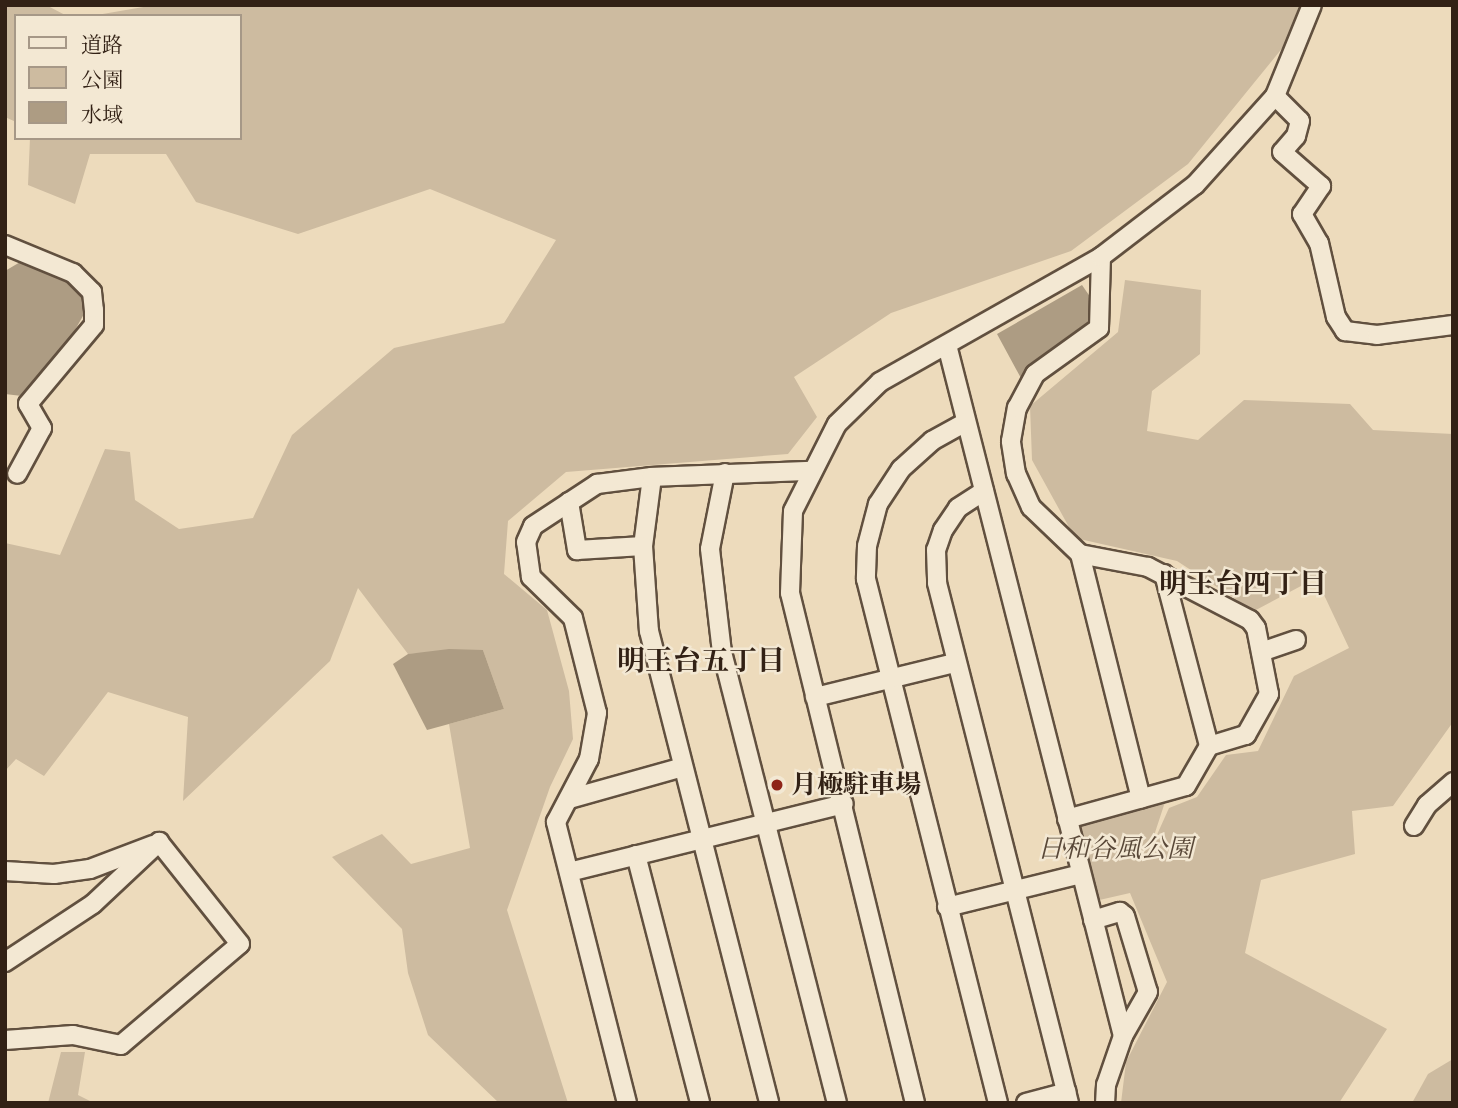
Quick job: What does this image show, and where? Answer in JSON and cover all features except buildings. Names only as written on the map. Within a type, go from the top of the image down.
[{"type":"street","points":[[915,1103],[844,804],[790,593],[793,511],[810,471],[837,424],[880,382],[1101,257],[1195,185],[1275,96],[1312,5]]},
{"type":"street","points":[[1275,96],[1300,121],[1296,136],[1282,152],[1321,186],[1302,214],[1319,243],[1336,317],[1345,331],[1377,335],[1453,325]]},
{"type":"street","points":[[5,245],[73,273],[92,292],[94,310],[94,325],[28,404],[42,428],[16,474]]},
{"type":"street","points":[[1067,818],[1186,786],[1209,746],[1246,735],[1269,694],[1261,652],[1250,620],[1164,574],[1080,554],[1031,508],[1016,474],[1011,441],[1017,408],[1035,374],[1100,328],[1101,257]]},
{"type":"street","points":[[947,345],[1123,1036]]},
{"type":"street","points":[[967,422],[932,441],[901,469],[878,504],[867,546],[866,579],[998,1103]]},
{"type":"street","points":[[627,1103],[556,822],[589,760],[597,713],[573,618],[531,577],[526,542],[533,526],[597,484],[652,477],[810,471]]},
{"type":"street","points":[[725,473],[710,550],[712,590],[723,652],[769,822],[837,1103]]},
{"type":"street","points":[[652,477],[643,546],[649,631],[769,1103]]},
{"type":"street","points":[[984,491],[958,508],[936,550],[937,583],[1068,1097],[1026,1103]]},
{"type":"street","points":[[569,502],[576,550],[643,546]]},
{"type":"street","points":[[1080,554],[1141,798]]},
{"type":"street","points":[[1164,574],[1209,746]]},
{"type":"street","points":[[1261,652],[1296,640]]},
{"type":"street","points":[[815,697],[891,681],[956,663]]},
{"type":"street","points":[[569,799],[683,767]]},
{"type":"street","points":[[1414,826],[1427,805],[1453,782]]},
{"type":"street","points":[[569,872],[844,804]]},
{"type":"street","points":[[5,871],[54,874],[90,869],[159,842]]},
{"type":"street","points":[[5,962],[93,904],[159,842]]},
{"type":"street","points":[[5,1040],[73,1035],[121,1045],[240,944],[159,842]]},
{"type":"street","points":[[636,855],[700,1103]]},
{"type":"street","points":[[947,907],[1081,874]]},
{"type":"street","points":[[1093,920],[1120,912],[1125,916],[1148,992],[1123,1036],[1105,1085],[1105,1103]]},
{"type":"green space","points":[[5,5],[46,5],[63,14],[14,14],[14,121],[5,117]]},
{"type":"green space","points":[[155,5],[1299,5],[1288,41],[1188,164],[1071,251],[891,313],[794,377],[817,417],[788,454],[566,472],[508,521],[504,574],[547,610],[569,691],[573,739],[550,787],[507,910],[568,1103],[499,1103],[428,1035],[408,973],[402,929],[332,857],[382,834],[411,864],[470,848],[449,724],[504,709],[483,650],[408,654],[358,588],[330,661],[183,801],[188,717],[108,692],[44,776],[16,759],[5,771],[5,543],[60,555],[105,449],[130,452],[135,500],[179,529],[253,518],[292,435],[394,348],[504,323],[556,240],[430,189],[298,234],[196,202],[166,154],[90,154],[75,204],[28,185],[30,140],[242,140],[242,14],[103,14]]},
{"type":"green space","name":"日和谷風公園","points":[[1125,280],[1201,290],[1200,354],[1152,391],[1147,431],[1198,440],[1244,400],[1350,404],[1373,430],[1453,434],[1453,722],[1393,806],[1352,811],[1355,854],[1261,880],[1245,953],[1387,1029],[1339,1103],[1121,1103],[1126,1062],[1167,982],[1130,893],[1095,901],[1077,827],[1166,799],[1147,857],[1169,808],[1197,797],[1226,755],[1258,751],[1294,676],[1349,648],[1316,578],[1254,611],[1177,561],[1075,538],[1032,460],[1030,406],[1118,332]]},
{"type":"green space","points":[[61,1052],[85,1052],[78,1095],[94,1103],[48,1103]]},
{"type":"green space","points":[[1453,1059],[1453,1103],[1412,1103],[1428,1074]]},
{"type":"water","points":[[27,258],[54,268],[83,293],[84,314],[66,346],[22,396],[5,394],[5,271]]},
{"type":"water","points":[[1082,285],[1095,304],[1092,326],[1036,362],[1022,380],[997,334]]},
{"type":"water","points":[[449,649],[483,650],[504,709],[427,730],[393,664],[408,654]]},
{"type":"place","name":"月極駐車場","points":[[777,785]]},
{"type":"district","name":"明王台四丁目","points":[[1243,584]]},
{"type":"district","name":"明王台五丁目","points":[[701,661]]}]
